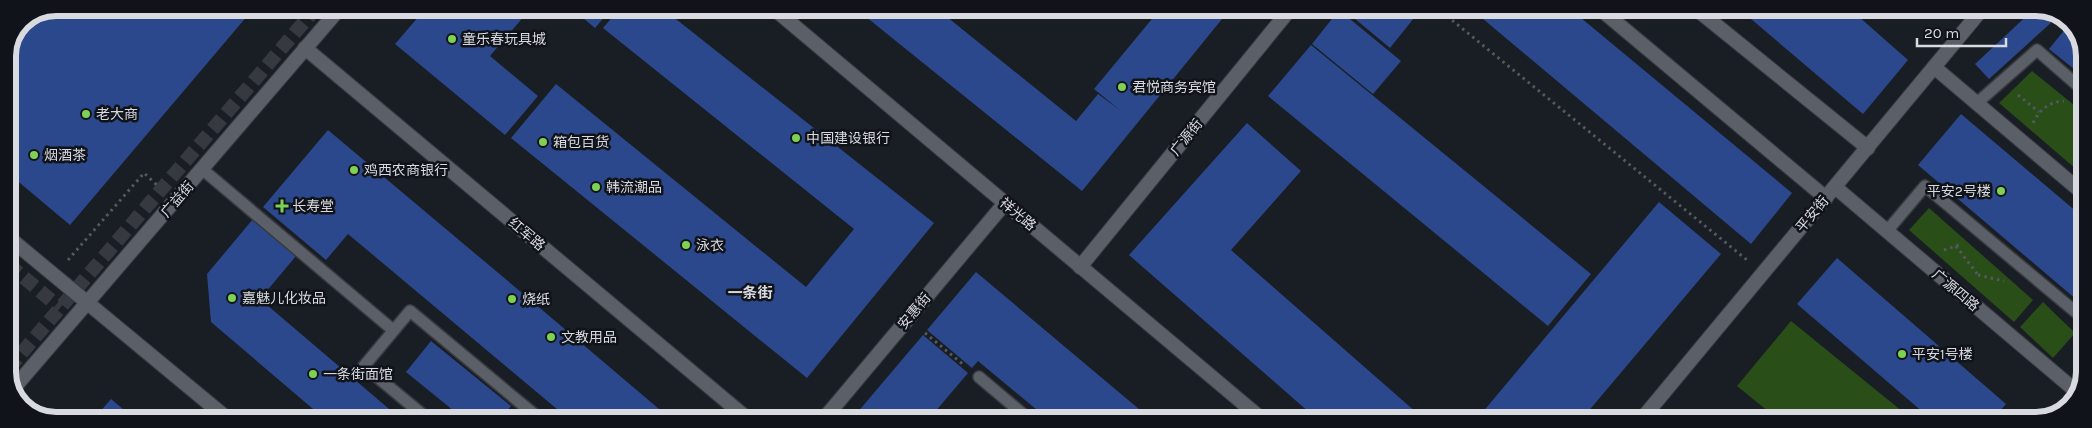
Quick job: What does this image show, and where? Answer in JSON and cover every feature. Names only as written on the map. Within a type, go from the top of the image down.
[{"type":"street","name":"广益街","points":[[18,383],[333,16]]},
{"type":"street","name":"祥光路","points":[[783,16],[1253,412]]},
{"type":"street","name":"广源街","points":[[1080,266],[1284,16]]},
{"type":"street","name":"广源四路","points":[[1609,16],[1830,192],[1887,231],[2072,388]]},
{"type":"street","points":[[1705,16],[1868,148]]},
{"type":"street","name":"平安街","points":[[1647,412],[1976,16]]},
{"type":"street","name":"红军路","points":[[305,48],[739,412]]},
{"type":"street","points":[[1934,67],[2076,187]]},
{"type":"street","name":"安惠街","points":[[830,412],[1005,203]]},
{"type":"street","points":[[16,244],[218,412]]},
{"type":"lane","points":[[1977,104],[2037,50],[2076,84]]},
{"type":"lane","points":[[202,169],[393,330]]},
{"type":"lane","points":[[1887,231],[1925,186],[2076,312]]},
{"type":"lane","points":[[419,412],[364,366],[410,311],[532,412]]},
{"type":"lane","points":[[979,377],[1021,412]]},
{"type":"path","points":[[1448,16],[1763,273]]},
{"type":"path","points":[[2002,81],[2039,112]]},
{"type":"path","points":[[2032,132],[2033,123],[2039,112],[2054,102],[2069,102]]},
{"type":"path","points":[[54,275],[144,173],[161,189]]},
{"type":"path","points":[[1911,251],[1948,249],[1984,235]]},
{"type":"path","points":[[907,319],[979,377]]},
{"type":"green space","points":[[2032,71],[2076,107],[2076,169],[1999,103]]},
{"type":"green space","points":[[1929,208],[2033,300],[2014,322],[1909,230]]},
{"type":"green space","points":[[2043,302],[2075,333],[2053,358],[2020,327]]},
{"type":"green space","points":[[1791,321],[1903,412],[1769,412],[1737,386]]},
{"type":"building","name":"老大商","points":[[56,16],[247,16],[70,225],[16,180],[16,56],[19,41],[28,28],[41,19]]},
{"type":"building","points":[[419,16],[524,16],[490,56],[538,96],[505,135],[395,44]]},
{"type":"building","points":[[581,16],[605,16],[595,28]]},
{"type":"building","points":[[613,16],[672,16],[934,223],[807,378],[511,138],[556,84],[806,287],[854,229],[603,28]]},
{"type":"building","points":[[865,16],[946,16],[1076,121],[1098,94],[1120,110],[1094,89],[1154,16],[1224,16],[1082,191]]},
{"type":"building","points":[[1334,16],[1346,16],[1401,61],[1373,94],[1312,44]]},
{"type":"building","points":[[1352,16],[1416,16],[1390,48]]},
{"type":"building","points":[[1480,16],[1579,16],[1792,193],[1751,244]]},
{"type":"building","points":[[1747,16],[1858,16],[1908,60],[1863,114]]},
{"type":"building","points":[[2026,16],[2044,17],[2053,21],[1989,79],[1975,64]]},
{"type":"building","points":[[2065,29],[2075,48],[2076,71],[2049,49]]},
{"type":"building","points":[[1311,45],[1591,274],[1548,326],[1268,96]]},
{"type":"building","name":"平安2号楼","points":[[1961,114],[2076,211],[2076,299],[1918,165]]},
{"type":"building","points":[[1247,123],[1301,171],[1231,250],[1416,412],[1309,412],[1129,255]]},
{"type":"building","points":[[328,130],[663,412],[560,412],[348,234],[326,260],[263,207]]},
{"type":"building","points":[[1659,202],[1721,254],[1588,412],[1483,412]]},
{"type":"building","points":[[253,219],[296,256],[260,299],[393,412],[317,412],[211,322],[207,274]]},
{"type":"building","name":"平安1号楼","points":[[1837,258],[2006,404],[1999,412],[1923,412],[1797,304]]},
{"type":"building","points":[[976,272],[1142,412],[1039,412],[978,361],[972,368],[927,330]]},
{"type":"building","points":[[923,335],[968,373],[935,412],[858,412]]},
{"type":"building","points":[[431,341],[511,406],[506,412],[455,412],[406,372]]},
{"type":"building","points":[[111,399],[126,412],[100,412]]},
{"type":"tunnel","points":[[16,360],[309,16]]},
{"type":"tunnel","points":[[16,271],[60,308]]},
{"type":"place","name":"童乐春玩具城","points":[[452,39]]},
{"type":"place","name":"君悦商务宾馆","points":[[1122,87]]},
{"type":"place","name":"老大商","points":[[86,114]]},
{"type":"place","name":"中国建设银行","points":[[796,138]]},
{"type":"place","name":"箱包百货","points":[[543,142]]},
{"type":"place","name":"烟酒茶","points":[[34,155]]},
{"type":"place","name":"鸡西农商银行","points":[[354,170]]},
{"type":"place","name":"韩流潮品","points":[[596,187]]},
{"type":"place","name":"平安2号楼","points":[[2001,191]]},
{"type":"place","name":"长寿堂","points":[[282,206]]},
{"type":"place","name":"泳衣","points":[[686,245]]},
{"type":"place","name":"嘉魅儿化妆品","points":[[232,298]]},
{"type":"place","name":"烧纸","points":[[512,299]]},
{"type":"place","name":"文教用品","points":[[551,337]]},
{"type":"place","name":"平安1号楼","points":[[1902,354]]},
{"type":"place","name":"一条街面馆","points":[[313,374]]},
{"type":"district","name":"一条街","points":[[750,293]]}]
